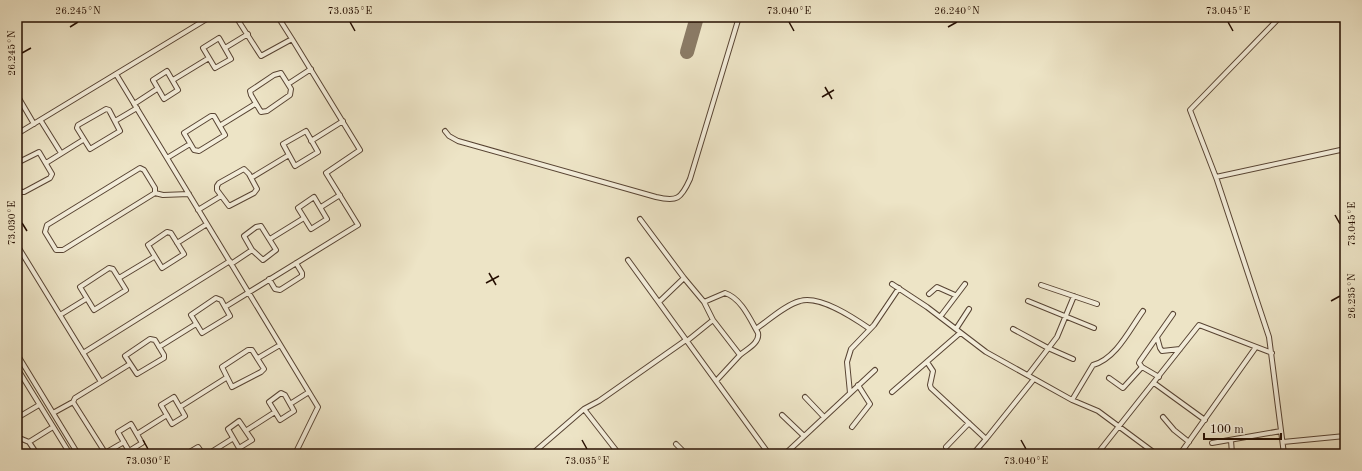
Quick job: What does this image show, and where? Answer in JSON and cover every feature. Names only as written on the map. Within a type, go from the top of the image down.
[{"type":"street","points":[[17,134],[41,121],[210,17]]},
{"type":"street","points":[[236,17],[261,56],[292,39]]},
{"type":"street","points":[[225,307],[358,225],[326,173],[360,150],[278,17]]},
{"type":"street","points":[[445,131],[449,136],[458,141],[656,197],[669,200],[676,199],[684,192],[693,172],[739,17]]},
{"type":"street","points":[[1280,17],[1190,110],[1216,177],[1269,337],[1284,454]]},
{"type":"street","points":[[225,48],[248,34]]},
{"type":"street","points":[[219,38],[231,59],[215,68],[209,58],[203,48],[219,38]]},
{"type":"street","points":[[173,80],[209,58]]},
{"type":"street","points":[[288,84],[311,69]]},
{"type":"street","points":[[167,71],[178,90],[172,95],[164,98],[157,89],[153,80],[167,71]]},
{"type":"street","points":[[280,73],[290,89],[288,97],[267,111],[261,112],[255,104],[250,92],[254,88],[280,73]]},
{"type":"street","points":[[116,74],[318,407],[295,454]]},
{"type":"street","points":[[134,104],[157,89]]},
{"type":"street","points":[[17,96],[34,124]]},
{"type":"street","points":[[221,125],[255,104]]},
{"type":"street","points":[[115,121],[136,108]]},
{"type":"street","points":[[108,109],[115,121],[120,129],[119,133],[92,149],[88,148],[77,128],[89,119],[108,109]]},
{"type":"street","points":[[211,116],[214,116],[225,132],[224,137],[199,151],[194,150],[190,144],[186,136],[186,130],[211,116]]},
{"type":"street","points":[[41,121],[62,153]]},
{"type":"street","points":[[311,141],[343,121]]},
{"type":"street","points":[[306,131],[311,141],[318,152],[295,166],[283,144],[306,131]]},
{"type":"street","points":[[46,163],[84,140]]},
{"type":"street","points":[[167,158],[190,144]]},
{"type":"street","points":[[1216,177],[1345,149]]},
{"type":"street","points":[[17,163],[37,152],[52,172],[50,178],[24,192],[21,192],[17,186]]},
{"type":"street","points":[[251,178],[289,155]]},
{"type":"street","points":[[140,168],[144,170],[155,188],[154,193],[60,251],[56,250],[45,232],[46,225],[140,168]]},
{"type":"street","points":[[244,169],[251,178],[257,189],[229,206],[218,190],[217,186],[219,183],[244,169]]},
{"type":"street","points":[[154,193],[163,196],[189,194]]},
{"type":"street","points":[[321,207],[340,195]]},
{"type":"street","points":[[198,210],[221,196]]},
{"type":"street","points":[[314,197],[321,207],[327,219],[311,229],[298,208],[314,197]]},
{"type":"street","points":[[270,239],[304,218]]},
{"type":"street","points":[[640,219],[704,302],[713,320],[740,355]]},
{"type":"street","points":[[177,243],[207,224]]},
{"type":"street","points":[[261,226],[276,250],[263,260],[252,250],[244,238],[249,231],[261,226]]},
{"type":"street","points":[[169,232],[177,243],[184,254],[164,267],[161,266],[154,257],[148,246],[148,243],[169,232]]},
{"type":"street","points":[[17,245],[101,382]]},
{"type":"street","points":[[83,353],[252,250]]},
{"type":"street","points":[[119,278],[154,257]]},
{"type":"street","points":[[628,260],[767,453]]},
{"type":"street","points":[[269,279],[275,290],[280,290],[302,276],[302,273],[296,263]]},
{"type":"street","points":[[108,268],[113,269],[119,278],[126,290],[96,310],[92,309],[80,287],[108,268]]},
{"type":"street","points":[[659,302],[684,278]]},
{"type":"street","points":[[892,284],[940,317],[986,352],[1072,400],[1098,411],[1156,454]]},
{"type":"street","points":[[940,317],[955,295],[965,284]]},
{"type":"street","points":[[1041,285],[1098,304]]},
{"type":"street","points":[[929,294],[937,287],[955,295]]},
{"type":"street","points":[[850,393],[848,356],[850,349],[870,329],[899,288]]},
{"type":"street","points":[[704,302],[725,293],[735,298],[756,329],[759,337],[757,341],[740,355],[716,381]]},
{"type":"street","points":[[1028,375],[1057,337],[1074,296]]},
{"type":"street","points":[[216,298],[221,300],[225,307],[230,314],[229,318],[204,334],[191,317],[192,313],[216,298]]},
{"type":"street","points":[[60,315],[86,299]]},
{"type":"street","points":[[756,329],[796,302],[808,300],[819,302],[870,329]]},
{"type":"street","points":[[1028,301],[1094,328]]},
{"type":"street","points":[[956,329],[969,309]]},
{"type":"street","points":[[1072,400],[1092,365],[1102,363],[1118,346],[1143,311]]},
{"type":"street","points":[[1159,377],[1142,367],[1139,363],[1173,314]]},
{"type":"street","points":[[532,454],[584,409],[599,401],[713,320]]},
{"type":"street","points":[[159,347],[196,324]]},
{"type":"street","points":[[1097,454],[1120,427],[1199,325],[1272,353]]},
{"type":"street","points":[[1013,329],[1048,348],[1073,359]]},
{"type":"street","points":[[892,392],[960,333]]},
{"type":"street","points":[[1157,337],[1162,350],[1180,349]]},
{"type":"street","points":[[152,339],[159,347],[164,355],[163,359],[139,374],[135,372],[126,358],[127,353],[152,339]]},
{"type":"street","points":[[258,358],[280,345]]},
{"type":"street","points":[[1180,454],[1256,347]]},
{"type":"street","points":[[249,350],[252,350],[258,358],[264,368],[261,372],[232,387],[222,369],[224,365],[249,350]]},
{"type":"street","points":[[17,354],[78,454]]},
{"type":"street","points":[[927,362],[933,371],[930,385],[931,388],[986,439]]},
{"type":"street","points":[[53,413],[73,402],[75,398],[130,364]]},
{"type":"street","points":[[1109,378],[1123,388],[1142,367]]},
{"type":"street","points":[[17,368],[70,454]]},
{"type":"street","points":[[785,454],[875,370]]},
{"type":"street","points":[[180,407],[226,378]]},
{"type":"street","points":[[972,454],[986,439],[1034,379]]},
{"type":"street","points":[[1154,383],[1205,420]]},
{"type":"street","points":[[852,427],[870,404],[858,385]]},
{"type":"street","points":[[290,404],[309,392]]},
{"type":"street","points":[[281,393],[284,394],[294,411],[292,414],[280,420],[275,412],[270,400],[281,393]]},
{"type":"street","points":[[174,397],[180,407],[185,416],[172,424],[161,405],[174,397]]},
{"type":"street","points":[[805,397],[824,417]]},
{"type":"street","points":[[73,402],[105,454],[124,442]]},
{"type":"street","points":[[17,418],[39,405]]},
{"type":"street","points":[[584,409],[619,454]]},
{"type":"street","points":[[247,430],[275,412]]},
{"type":"street","points":[[137,434],[167,415]]},
{"type":"street","points":[[782,415],[804,436]]},
{"type":"street","points":[[1163,418],[1174,430],[1189,442]]},
{"type":"street","points":[[240,421],[247,430],[252,440],[239,448],[232,439],[228,428],[240,421]]},
{"type":"street","points":[[946,448],[969,423]]},
{"type":"street","points":[[131,424],[142,443],[129,450],[124,442],[118,432],[131,424]]},
{"type":"street","points":[[29,442],[53,427]]},
{"type":"street","points":[[1212,443],[1281,432]]},
{"type":"street","points":[[1283,442],[1345,436]]},
{"type":"street","points":[[17,437],[29,442],[36,454]]},
{"type":"street","points":[[208,454],[232,439]]},
{"type":"street","points":[[1231,440],[1232,454]]},
{"type":"street","points":[[676,444],[686,454]]},
{"type":"street","points":[[186,454],[198,447],[203,454]]},
{"type":"street","points":[[1146,454],[1150,449]]},
{"type":"taxiway","points":[[687,52],[697,17]]}]
